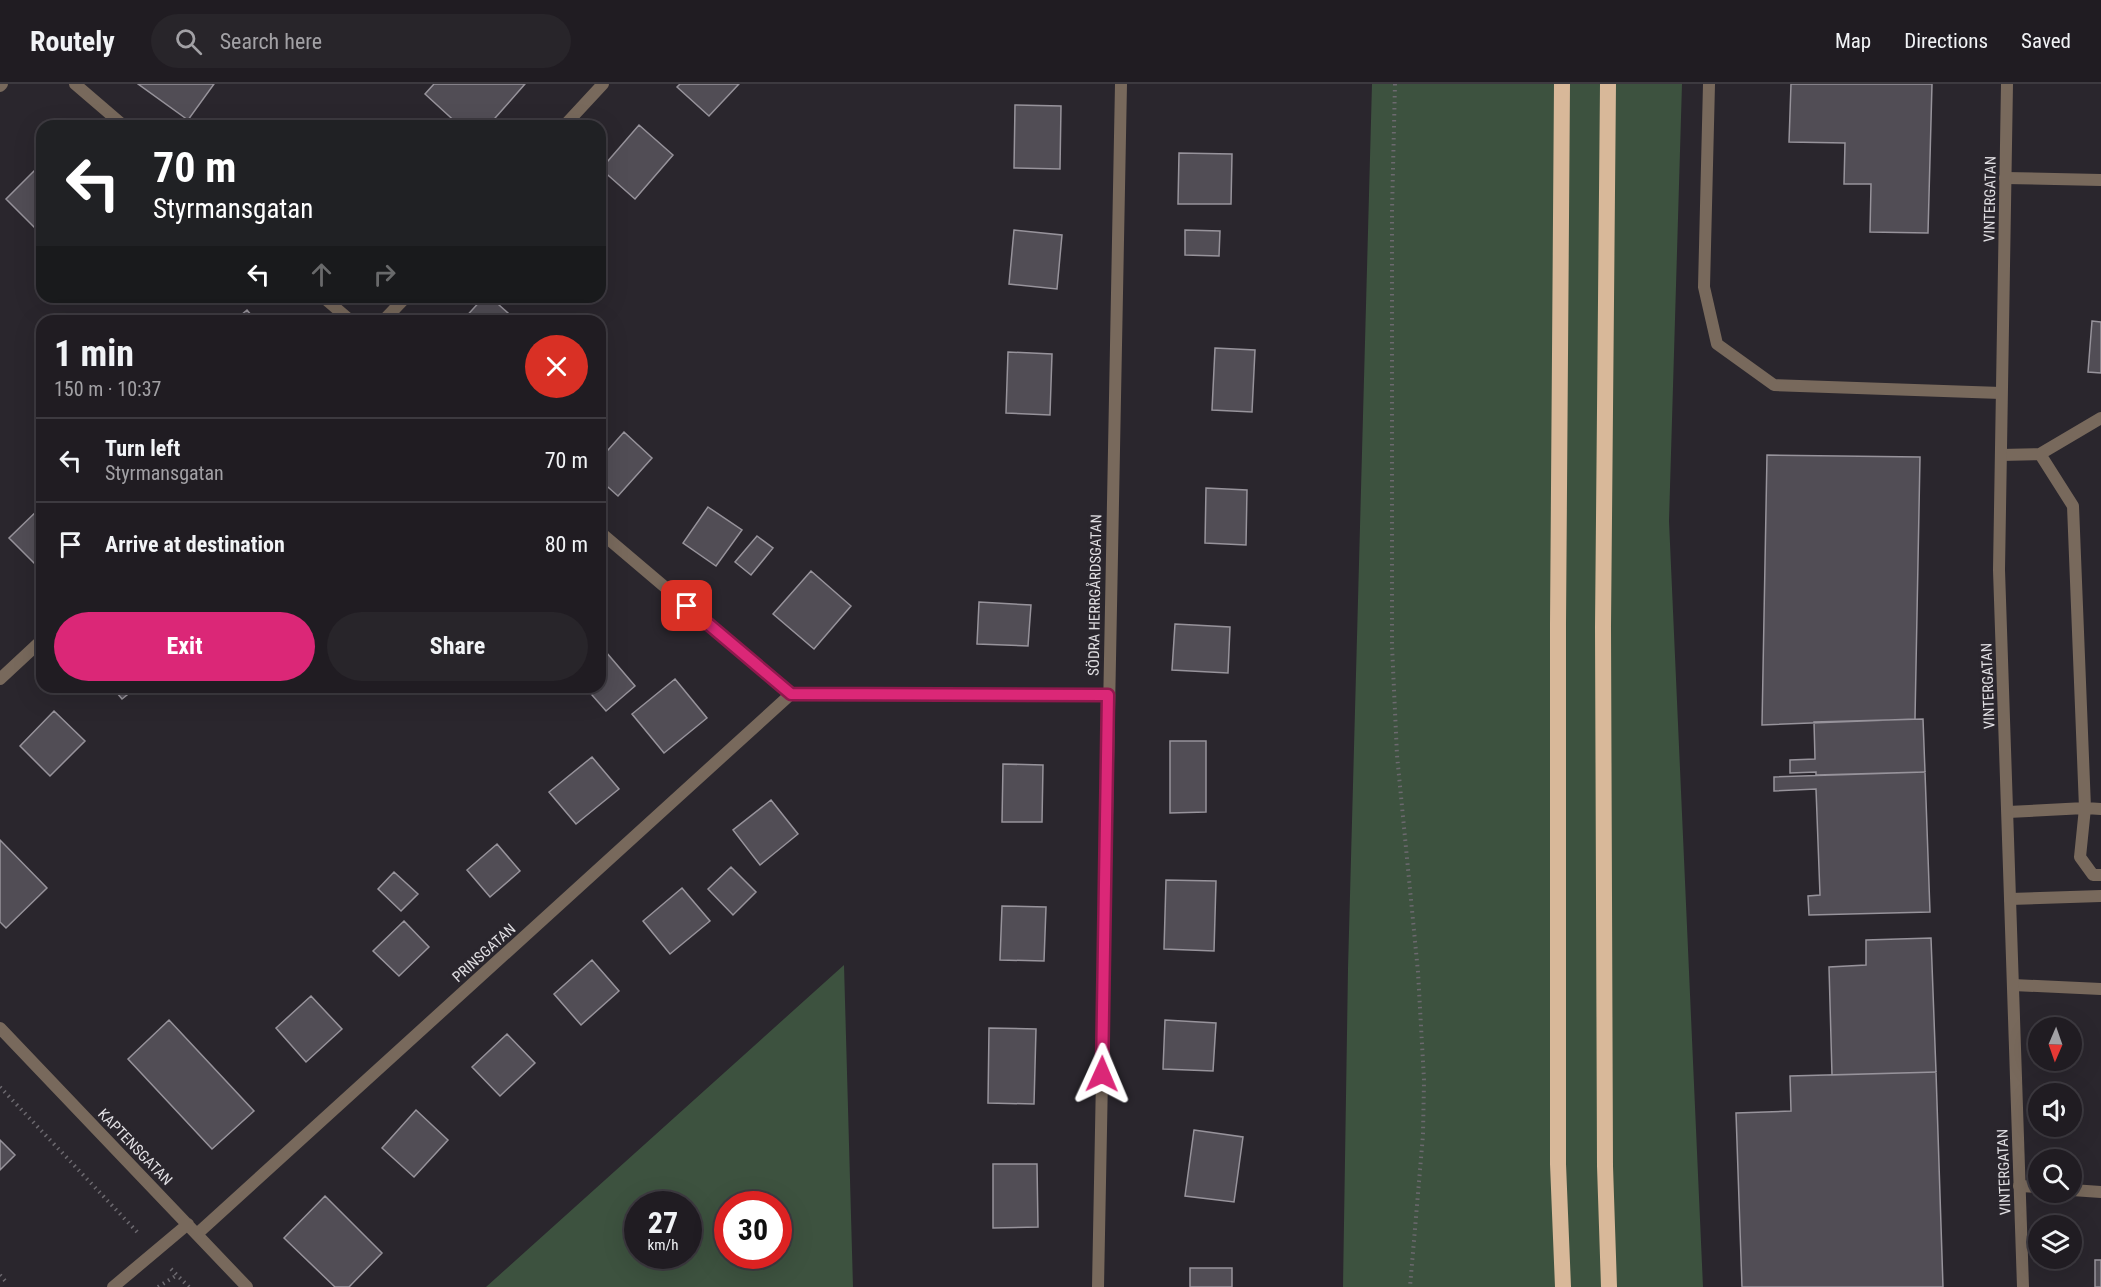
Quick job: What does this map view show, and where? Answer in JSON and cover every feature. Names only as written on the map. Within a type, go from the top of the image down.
[{"type":"highway","points":[[1562,84],[1558,661],[1558,1164],[1563,1287]]},
{"type":"highway","points":[[1608,84],[1603,627],[1605,1167],[1609,1287]]},
{"type":"street","points":[[75,84],[117,120]]},
{"type":"street","points":[[570,120],[603,84]]},
{"type":"street","name":"SÖDRA HERRGÅRDSGATAN","points":[[1098,1287],[1121,84]]},
{"type":"street","points":[[1709,84],[1704,287],[1717,344],[1774,385],[2001,393]]},
{"type":"street","name":"VINTERGATAN","points":[[2007,84],[1999,570],[2023,1287]]},
{"type":"street","points":[[2005,177],[2101,180]]},
{"type":"street","points":[[330,303],[344,315]]},
{"type":"street","points":[[390,315],[400,303]]},
{"type":"street","points":[[2001,455],[2040,454],[2101,418]]},
{"type":"street","points":[[2040,454],[2073,506],[2085,808],[2080,857],[2093,875],[2101,875]]},
{"type":"street","points":[[606,537],[791,694],[1108,695]]},
{"type":"street","points":[[0,680],[36,646]]},
{"type":"street","name":"PRINSGATAN","points":[[113,1287],[156,1252],[193,1229],[791,694]]},
{"type":"street","points":[[2008,812],[2101,809]]},
{"type":"street","points":[[2010,899],[2101,896]]},
{"type":"street","points":[[2013,985],[2101,989]]},
{"type":"street","name":"KAPTENSGATAN","points":[[0,1028],[247,1287]]},
{"type":"street","points":[[2019,1186],[2028,1186]]},
{"type":"street","points":[[2082,1191],[2101,1192]]},
{"type":"path","points":[[1395,84],[1392,211],[1392,646],[1396,755],[1419,993],[1424,1080],[1423,1135],[1410,1287]]},
{"type":"path","points":[[0,1087],[189,1287]]},
{"type":"path","points":[[0,1275],[8,1284]]},
{"type":"path","points":[[158,1287],[177,1275]]},
{"type":"green space","points":[[1372,84],[1682,84],[1669,521],[1703,1287],[1343,1287],[1348,969]]},
{"type":"green space","points":[[844,965],[853,1287],[486,1287]]},
{"type":"building","points":[[138,84],[214,84],[188,120]]},
{"type":"building","points":[[434,84],[525,84],[493,120],[453,120],[425,94]]},
{"type":"building","points":[[680,84],[739,84],[709,116],[677,87]]},
{"type":"building","points":[[1791,84],[1932,84],[1928,233],[1870,232],[1871,184],[1844,184],[1845,143],[1789,142]]},
{"type":"building","points":[[1015,105],[1061,106],[1060,169],[1014,168]]},
{"type":"building","points":[[639,125],[673,155],[635,199],[606,173],[606,163]]},
{"type":"building","points":[[1179,153],[1232,154],[1231,204],[1178,204]]},
{"type":"building","points":[[36,169],[36,229],[6,199]]},
{"type":"building","points":[[1014,230],[1062,235],[1057,289],[1009,284]]},
{"type":"building","points":[[1185,230],[1220,231],[1219,256],[1185,255]]},
{"type":"building","points":[[478,303],[497,303],[510,315],[468,315]]},
{"type":"building","points":[[247,310],[251,315],[241,315]]},
{"type":"building","points":[[2092,321],[2101,322],[2101,373],[2088,372]]},
{"type":"building","points":[[1215,348],[1255,350],[1252,412],[1212,410]]},
{"type":"building","points":[[1008,352],[1052,354],[1050,415],[1006,413]]},
{"type":"building","points":[[624,432],[652,458],[618,496],[606,485],[606,452]]},
{"type":"building","points":[[1767,455],[1920,457],[1915,719],[1762,725]]},
{"type":"building","points":[[1206,488],[1247,490],[1246,545],[1205,543]]},
{"type":"building","points":[[708,507],[742,530],[716,566],[683,543]]},
{"type":"building","points":[[36,512],[36,565],[9,538]]},
{"type":"building","points":[[757,536],[773,548],[751,575],[735,562]]},
{"type":"building","points":[[811,571],[851,606],[814,649],[773,614]]},
{"type":"building","points":[[979,602],[1031,605],[1028,646],[977,644]]},
{"type":"building","points":[[1175,624],[1230,627],[1228,673],[1172,670]]},
{"type":"building","points":[[606,652],[635,686],[606,711],[590,693],[606,693]]},
{"type":"building","points":[[675,679],[707,718],[664,753],[632,714]]},
{"type":"building","points":[[117,693],[130,693],[122,699]]},
{"type":"building","points":[[54,711],[85,741],[50,776],[20,746]]},
{"type":"building","points":[[1923,719],[1925,772],[1816,775],[1816,772],[1790,773],[1790,760],[1815,759],[1814,722]]},
{"type":"building","points":[[1170,741],[1206,741],[1206,812],[1170,813]]},
{"type":"building","points":[[592,757],[619,789],[576,824],[549,792]]},
{"type":"building","points":[[1003,764],[1043,765],[1042,822],[1002,822]]},
{"type":"building","points":[[1925,772],[1930,912],[1809,915],[1808,896],[1820,895],[1816,789],[1774,791],[1774,777]]},
{"type":"building","points":[[771,800],[798,834],[760,865],[733,830]]},
{"type":"building","points":[[0,840],[47,888],[6,928],[0,922]]},
{"type":"building","points":[[497,844],[520,871],[490,897],[467,870]]},
{"type":"building","points":[[731,867],[756,892],[733,915],[708,889]]},
{"type":"building","points":[[394,872],[418,894],[401,911],[378,889]]},
{"type":"building","points":[[1166,880],[1216,881],[1214,951],[1164,949]]},
{"type":"building","points":[[682,888],[710,921],[670,954],[643,921]]},
{"type":"building","points":[[1002,906],[1046,907],[1044,961],[1000,960]]},
{"type":"building","points":[[404,921],[429,947],[399,976],[373,951]]},
{"type":"building","points":[[1931,938],[1936,1072],[1832,1075],[1829,967],[1866,965],[1866,940]]},
{"type":"building","points":[[592,960],[619,991],[581,1025],[554,994]]},
{"type":"building","points":[[311,996],[342,1029],[306,1062],[276,1028]]},
{"type":"building","points":[[169,1020],[254,1111],[212,1149],[128,1059]]},
{"type":"building","points":[[1165,1020],[1216,1023],[1213,1071],[1163,1069]]},
{"type":"building","points":[[989,1028],[1036,1029],[1034,1104],[988,1103]]},
{"type":"building","points":[[507,1034],[535,1063],[500,1096],[472,1067]]},
{"type":"building","points":[[1936,1072],[1943,1287],[1742,1287],[1736,1113],[1791,1111],[1790,1076]]},
{"type":"building","points":[[416,1110],[448,1140],[414,1177],[382,1148]]},
{"type":"building","points":[[1194,1130],[1243,1137],[1234,1202],[1185,1196]]},
{"type":"building","points":[[0,1140],[15,1155],[0,1170]]},
{"type":"building","points":[[993,1164],[1037,1164],[1038,1227],[993,1228]]},
{"type":"building","points":[[325,1196],[382,1253],[349,1287],[335,1287],[284,1238]]},
{"type":"building","points":[[2095,1260],[2101,1260],[2101,1287],[2095,1287]]},
{"type":"building","points":[[1190,1268],[1232,1268],[1232,1287],[1190,1287]]},
{"type":"route","points":[[687,606],[791,694],[1108,695],[1102,1074]]}]
